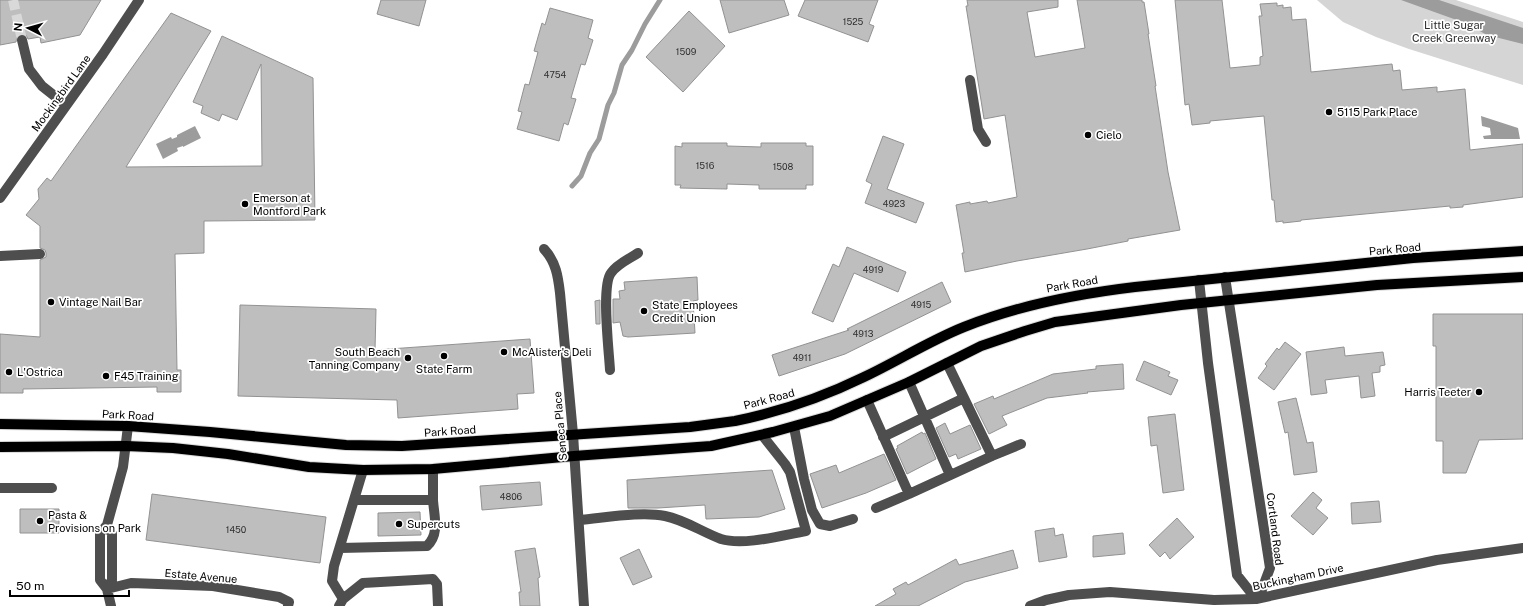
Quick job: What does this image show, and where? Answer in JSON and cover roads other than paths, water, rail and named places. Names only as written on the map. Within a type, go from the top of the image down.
[{"type":"main road","name":"Park Road","points":[[0,424],[128,426],[346,445],[402,446],[690,427],[735,421],[780,410],[830,392],[865,377],[933,341],[964,327],[1003,313],[1043,302],[1094,292],[1199,280],[1413,258],[1523,251]]},
{"type":"main road","points":[[0,447],[126,446],[173,448],[228,454],[309,466],[363,470],[433,469],[574,456],[711,446],[794,427],[830,416],[910,382],[981,346],[1055,322],[1201,304],[1377,285],[1523,277]]},
{"type":"street","name":"Mockingbird Lane","points":[[0,198],[103,54],[139,0]]},
{"type":"street","points":[[22,40],[29,68],[42,86],[66,105]]},
{"type":"street","points":[[970,80],[978,129],[986,142]]},
{"type":"street","name":"Seneca Place","points":[[544,249],[550,255],[557,271],[574,456],[584,606]]},
{"type":"street","points":[[610,370],[606,294],[607,280],[617,266],[638,253]]},
{"type":"street","points":[[0,256],[40,254]]},
{"type":"street","name":"Cortland Road","points":[[1225,278],[1270,568],[1255,604]]},
{"type":"street","points":[[1199,280],[1237,575],[1255,604]]},
{"type":"street","points":[[946,363],[992,456]]},
{"type":"street","points":[[910,382],[924,418],[950,475]]},
{"type":"street","points":[[883,437],[964,398]]},
{"type":"street","points":[[867,400],[909,494]]},
{"type":"street","points":[[111,606],[107,589],[100,580],[100,533],[107,525],[123,468],[128,426]]},
{"type":"street","points":[[794,427],[804,480],[812,510],[820,524],[830,526],[853,519]]},
{"type":"street","points":[[579,520],[648,514],[664,516],[683,521],[722,539],[747,541],[806,531],[790,472],[762,435]]},
{"type":"street","points":[[876,508],[1021,444]]},
{"type":"street","points":[[340,548],[427,546],[435,534],[433,469]]},
{"type":"street","points":[[363,470],[332,581],[341,603],[362,583],[432,579],[437,584],[438,606]]},
{"type":"street","points":[[0,488],[52,488]]},
{"type":"street","points":[[354,500],[433,500]]},
{"type":"street","points":[[107,525],[112,534],[112,580],[107,589]]},
{"type":"street","name":"Buckingham Drive","points":[[1030,606],[1046,600],[1069,595],[1110,592],[1255,604],[1437,560],[1523,548]]},
{"type":"street","points":[[100,554],[112,554]]},
{"type":"street","name":"Estate Avenue","points":[[107,589],[131,583],[213,586],[279,597],[288,602],[288,606]]},
{"type":"waterway","points":[[572,186],[581,176],[590,153],[599,139],[608,105],[614,93],[622,65],[660,0]]},
{"type":"tunnel","points":[[13,0],[22,40]]},
{"type":"place","name":"5115 Park Place","points":[[1329,112]]},
{"type":"place","name":"Cielo","points":[[1088,135]]},
{"type":"place","name":"Emerson at Montford Park","points":[[245,204]]},
{"type":"place","name":"Vintage Nail Bar","points":[[51,302]]},
{"type":"place","name":"State Employees Credit Union","points":[[644,311]]},
{"type":"place","name":"McAlister's Deli","points":[[504,352]]},
{"type":"place","name":"State Farm","points":[[444,356]]},
{"type":"place","name":"South Beach Tanning Company","points":[[408,358]]},
{"type":"place","name":"L'Ostrica","points":[[9,372]]},
{"type":"place","name":"F45 Training","points":[[106,376]]},
{"type":"place","name":"Harris Teeter","points":[[1479,392]]},
{"type":"place","name":"Pasta & Provisions on Park","points":[[40,521]]},
{"type":"place","name":"Supercuts","points":[[399,524]]},
{"type":"park label","name":"Little Sugar Creek Greenway","points":[[1454,31]]}]
